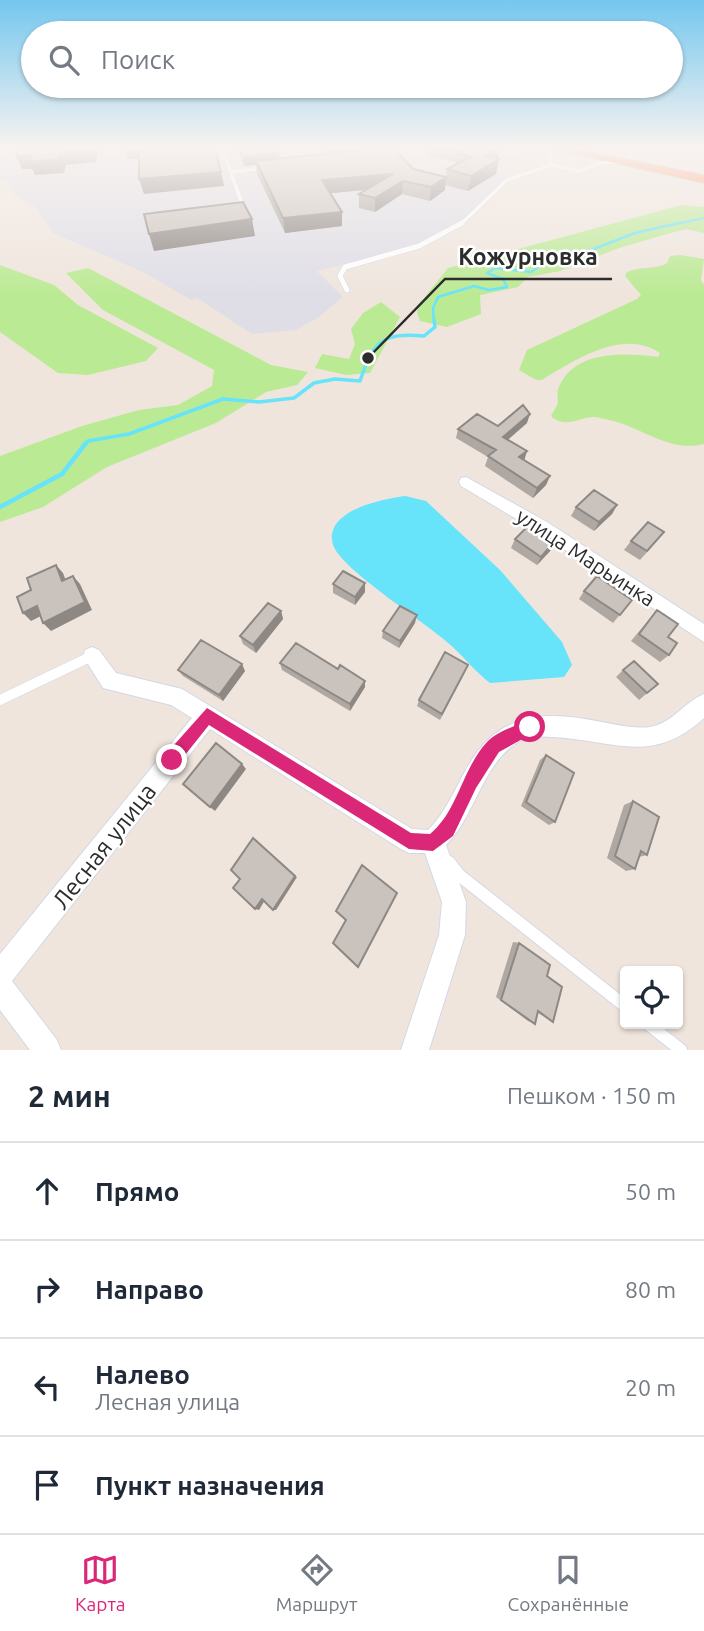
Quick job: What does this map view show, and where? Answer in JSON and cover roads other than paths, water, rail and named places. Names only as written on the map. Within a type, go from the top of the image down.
[{"type":"street","name":"улица Марьинка","points":[[466,482],[541,526],[704,635]]},
{"type":"street","points":[[92,656],[110,681],[176,696],[409,841],[433,842],[447,831],[470,782],[493,746],[530,727],[577,727],[625,738],[662,737],[680,729],[704,704]]},
{"type":"street","name":"Лесная улица","points":[[0,975],[207,716]]},
{"type":"street","points":[[415,1050],[452,934],[454,902],[433,842]]},
{"type":"street","points":[[0,988],[47,1050]]},
{"type":"lane","points":[[240,197],[245,212]]},
{"type":"lane","points":[[347,290],[340,276],[345,267],[423,246],[460,225],[489,197]]},
{"type":"lane","points":[[0,699],[92,656]]},
{"type":"lane","points":[[433,842],[459,875],[620,1002]]},
{"type":"lane","points":[[654,1029],[681,1050]]},
{"type":"water","points":[[405,496],[426,501],[501,571],[562,642],[572,665],[564,677],[490,683],[447,642],[370,584],[343,559],[334,548],[332,534],[335,525],[351,511],[362,506]]},
{"type":"waterway","points":[[671,225],[704,218]]},
{"type":"waterway","points":[[434,322],[433,308],[438,297],[474,286],[489,290],[507,287],[503,279],[487,273],[495,268],[531,272],[562,251],[586,252],[635,233],[679,223]]},
{"type":"waterway","points":[[85,445],[88,441],[129,434],[223,399],[259,402],[294,398],[314,383],[335,379],[360,381],[370,357],[381,342],[398,336],[424,336],[435,327],[434,320]]},
{"type":"waterway","points":[[0,507],[62,474],[86,443]]},
{"type":"place","name":"Кожурновка","points":[[368,358]]}]
